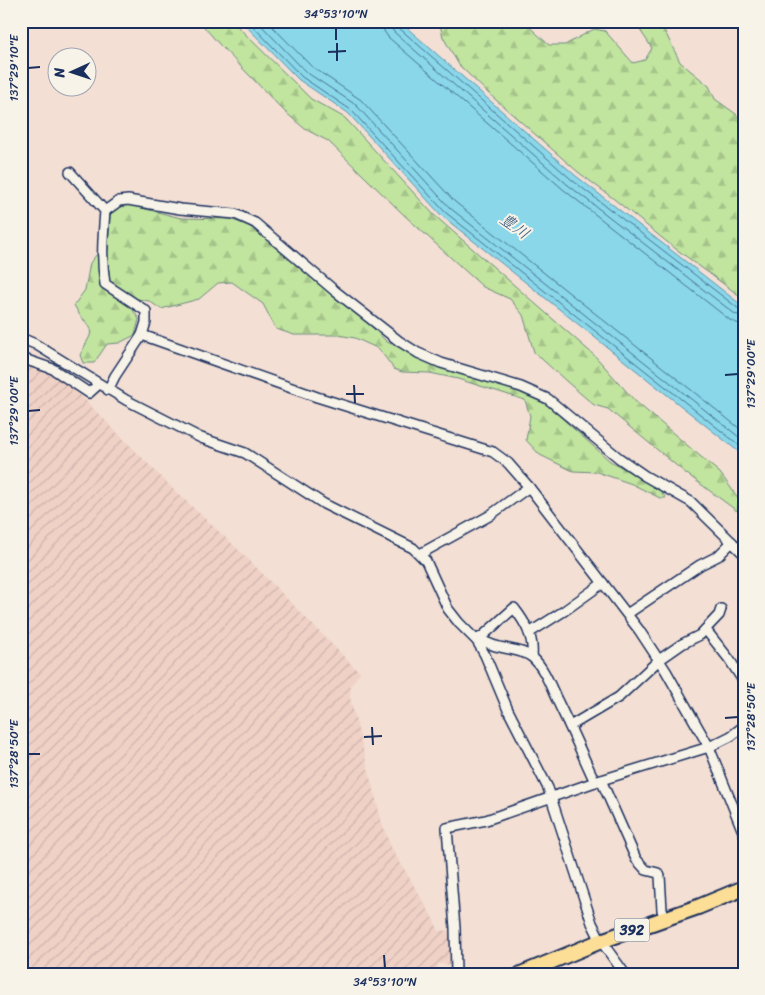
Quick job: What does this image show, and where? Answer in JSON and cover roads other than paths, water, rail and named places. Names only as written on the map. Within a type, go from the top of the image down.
[{"type":"main road","name":"392","points":[[521,974],[601,941],[744,888]]},
{"type":"street","points":[[70,172],[105,211]]},
{"type":"street","points":[[108,390],[142,334],[146,322],[146,311],[106,284],[103,268],[102,235],[105,211],[118,201],[128,200],[180,209],[235,214],[255,223],[335,291],[399,341],[418,353],[441,363],[520,387],[548,399],[619,458],[691,502],[744,554]]},
{"type":"street","points":[[142,334],[317,397],[492,452],[508,463],[604,583],[659,660],[709,748],[744,834]]},
{"type":"street","points":[[21,338],[35,344],[108,390],[201,438],[245,453],[324,504],[413,548],[426,561],[448,609],[459,623],[478,640],[497,648],[532,656]]},
{"type":"street","points":[[21,358],[63,374],[88,393],[99,384]]},
{"type":"street","points":[[420,554],[489,516],[529,487]]},
{"type":"street","points":[[627,614],[700,565],[718,556],[732,542]]},
{"type":"street","points":[[529,633],[564,612],[604,583]]},
{"type":"street","points":[[478,640],[514,608],[525,622],[529,633],[532,656],[546,676],[636,859],[646,870],[658,873],[660,876],[664,918]]},
{"type":"street","points":[[570,726],[619,697],[659,660],[682,644],[700,635],[719,615],[721,609]]},
{"type":"street","points":[[706,630],[744,682]]},
{"type":"street","points":[[478,640],[508,710],[552,798],[592,923],[601,941],[625,974]]},
{"type":"street","points":[[456,974],[455,928],[447,828],[486,820],[598,781],[709,748],[731,736],[744,726]]},
{"type":"water","name":"豊川","points":[[241,21],[399,21],[576,176],[744,307],[744,456],[442,216],[348,113],[299,80]]}]
